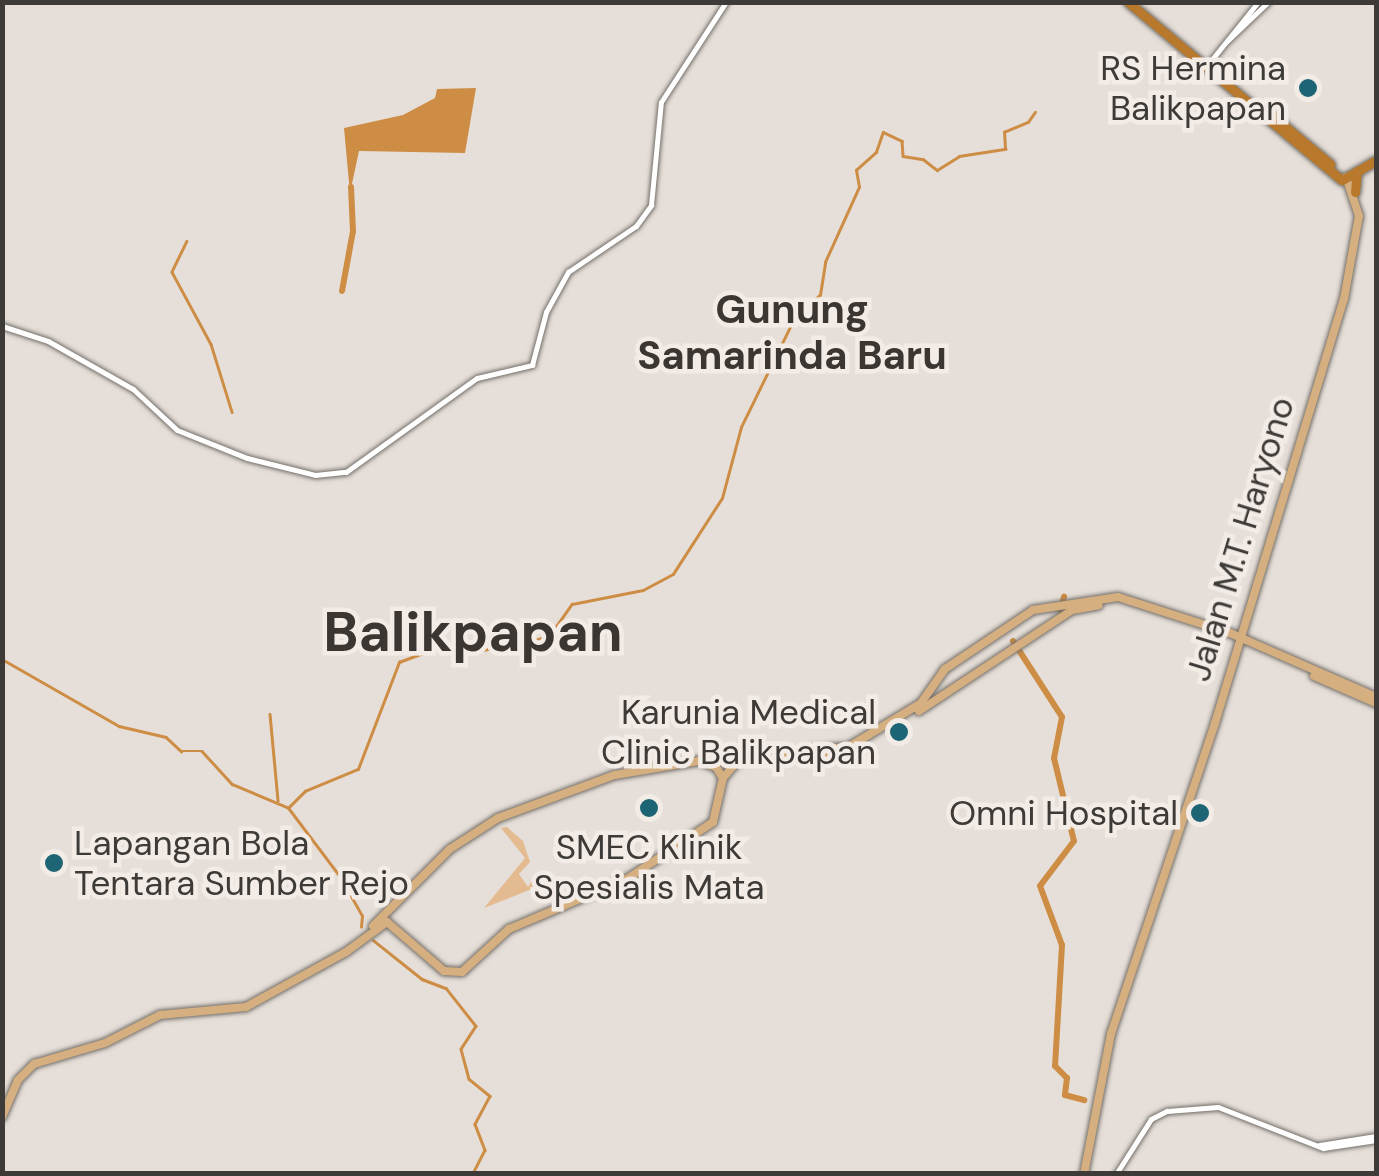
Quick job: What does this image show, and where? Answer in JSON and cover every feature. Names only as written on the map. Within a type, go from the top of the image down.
[{"type":"highway","name":"Jalan M.T. Haryono","points":[[1128,2],[1342,176]]},
{"type":"highway","name":"Jalan M.T. Haryono","points":[[1136,2],[1342,176]]},
{"type":"highway","points":[[1342,176],[1376,160]]},
{"type":"highway","points":[[1355,192],[1357,171]]},
{"type":"main road","name":"Jalan M.T. Haryono","points":[[1086,1174],[1095,1104],[1352,259],[1355,192],[1342,176]]},
{"type":"main road","name":"Jalan M.T. Haryono","points":[[1342,176],[1356,228]]},
{"type":"main road","points":[[2,1114],[24,1066],[88,1044],[157,1010],[234,1007],[321,965],[369,933],[450,849],[498,818],[596,780],[694,759],[850,746],[921,703],[953,664],[1036,608],[1122,597],[1239,640],[1376,700]]},
{"type":"main road","points":[[394,923],[444,971],[457,974],[509,928],[627,880],[716,819],[723,778],[749,756],[855,756],[1074,609],[1118,602],[1252,644],[1376,700]]},
{"type":"main road","points":[[953,664],[964,682]]},
{"type":"main road","points":[[850,746],[855,756]]},
{"type":"main road","points":[[694,759],[716,767],[723,778]]},
{"type":"main road","points":[[394,923],[396,902]]},
{"type":"main road","points":[[369,933],[394,923]]},
{"type":"street","points":[[2,326],[48,340],[133,390],[176,430],[247,458],[314,474],[346,472],[477,378],[532,365],[546,312],[568,272],[636,226],[651,205],[660,102],[726,2]]},
{"type":"street","points":[[1209,63],[1258,2]]},
{"type":"street","points":[[1228,41],[1268,2]]},
{"type":"street","points":[[1117,1174],[1145,1131],[1172,1112],[1218,1107],[1319,1145],[1376,1138]]},
{"type":"shaded area","points":[[476,88],[465,153],[359,151],[350,193],[344,128],[403,115],[435,98],[437,89]]},
{"type":"shaded area","points":[[507,827],[523,841],[530,862],[519,874],[528,887],[538,871],[542,885],[484,908],[525,858],[501,828]]},
{"type":"waterway","points":[[361,927],[362,916],[340,877],[288,808],[305,791],[358,769],[399,662],[442,646],[475,651],[527,643],[550,635],[572,604],[643,590],[673,574],[722,498],[741,427],[794,319],[820,295],[825,262],[859,187],[856,170],[876,152],[883,132],[902,141],[903,156],[923,159],[937,170],[959,156],[1005,149],[1004,132],[1028,122],[1035,112]]},
{"type":"waterway","points":[[342,291],[353,231],[351,187]]},
{"type":"waterway","points":[[187,241],[172,272],[211,344],[232,412]]},
{"type":"waterway","points":[[1060,610],[1064,597]]},
{"type":"waterway","points":[[1013,641],[1062,717],[1054,758],[1074,841],[1040,886],[1062,945],[1055,1066],[1067,1078],[1065,1095],[1084,1100]]},
{"type":"waterway","points":[[2,659],[119,726],[166,737],[181,751],[202,751],[232,784],[287,807]]},
{"type":"waterway","points":[[270,714],[278,801]]},
{"type":"waterway","points":[[373,940],[422,979],[446,988],[476,1026],[461,1049],[469,1079],[490,1096],[475,1124],[485,1150],[473,1174]]},
{"type":"place","name":"RS Hermina Balikpapan","points":[[1308,88]]},
{"type":"place","name":"Karunia Medical Clinic Balikpapan","points":[[899,732]]},
{"type":"place","name":"SMEC Klinik Spesialis Mata","points":[[649,808]]},
{"type":"place","name":"Omni Hospital","points":[[1200,813]]},
{"type":"place","name":"Lapangan Bola Tentara Sumber Rejo","points":[[54,863]]},
{"type":"district","name":"Gunung Samarinda Baru","points":[[792,332]]},
{"type":"district","name":"Balikpapan","points":[[473,633]]}]
